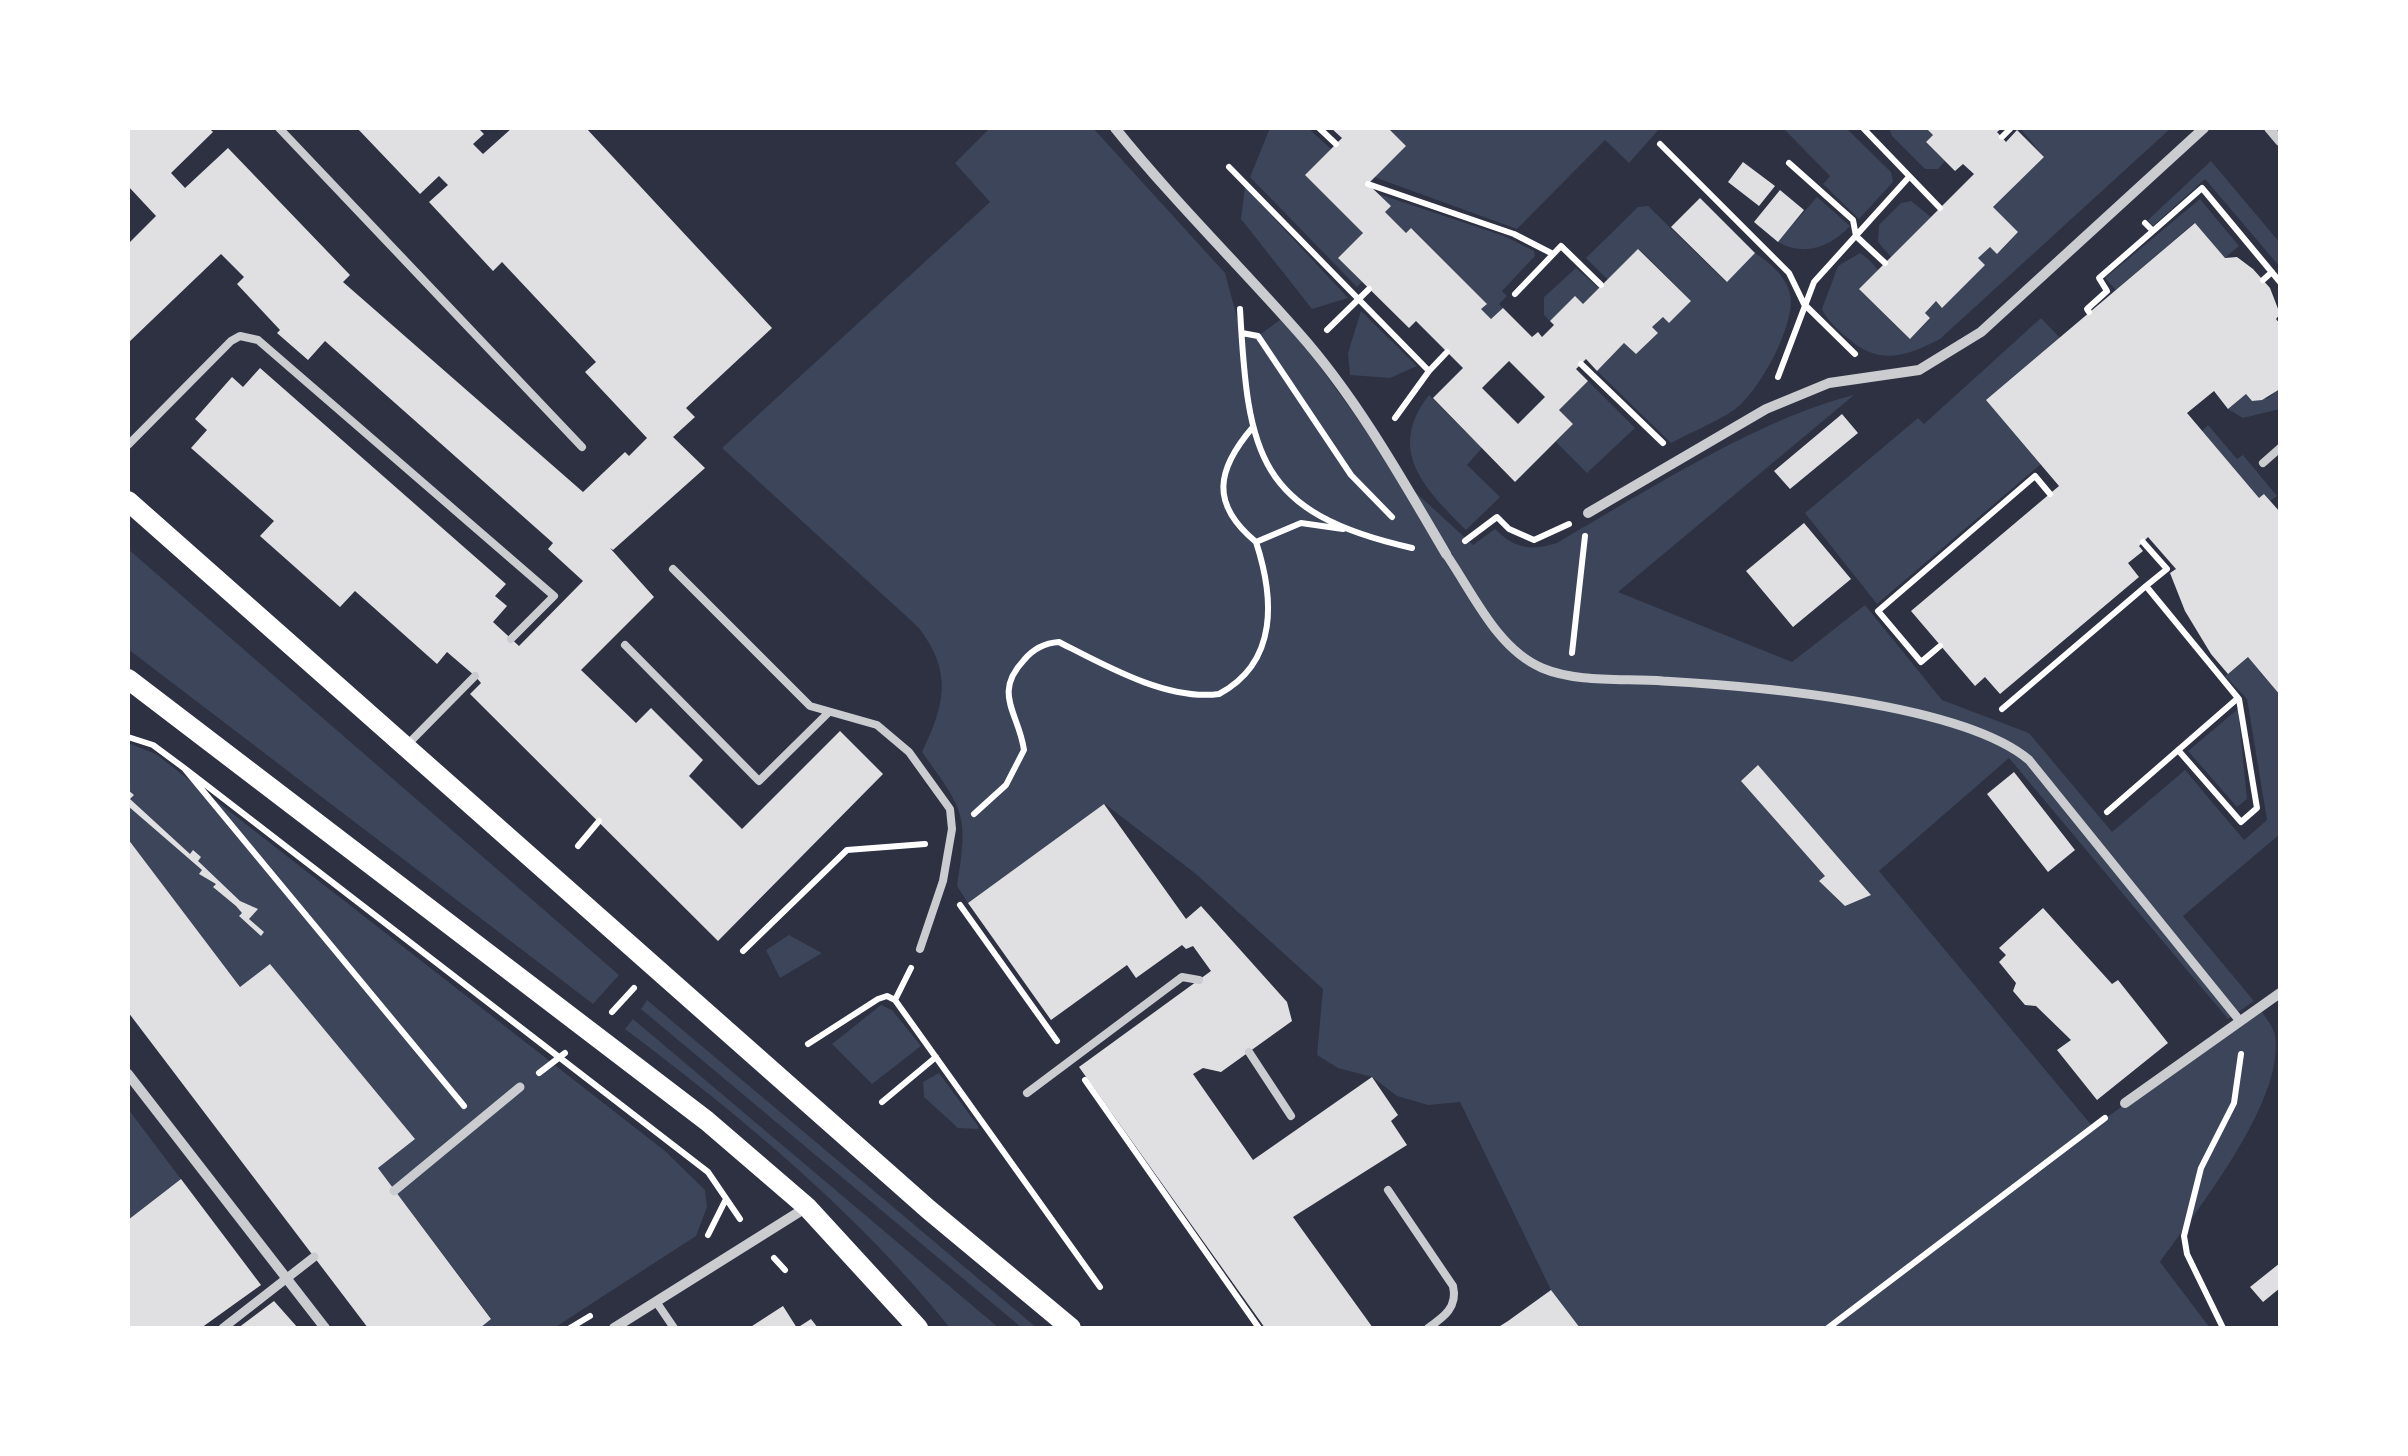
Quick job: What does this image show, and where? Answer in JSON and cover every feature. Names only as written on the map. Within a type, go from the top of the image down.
[{"type":"main road","points":[[128,501],[928,1209],[1071,1328]]},
{"type":"main road","points":[[128,680],[616,1050],[807,1208],[918,1328]]},
{"type":"street","points":[[1115,128],[1310,347],[1509,646],[1543,668],[1570,674],[1814,693],[1996,736],[2029,760],[2240,1021]]},
{"type":"street","points":[[1588,513],[1766,409],[1829,383],[1919,370],[1964,345],[2204,128]]},
{"type":"street","points":[[2269,128],[2280,140]]},
{"type":"street","points":[[2125,1104],[2280,993]]},
{"type":"street","points":[[128,1074],[326,1328]]},
{"type":"street","points":[[394,1191],[520,1088]]},
{"type":"street","points":[[614,1328],[807,1208]]},
{"type":"street","points":[[223,1328],[314,1257]]},
{"type":"lane","points":[[279,128],[582,447]]},
{"type":"lane","points":[[128,445],[231,341],[240,336],[258,340],[554,596],[512,639]]},
{"type":"lane","points":[[2264,462],[2280,448]]},
{"type":"lane","points":[[673,569],[810,706],[854,716],[900,743],[950,809],[952,829],[943,881],[920,949]]},
{"type":"lane","points":[[625,646],[759,781],[828,713]]},
{"type":"lane","points":[[405,747],[474,676]]},
{"type":"lane","points":[[1027,1093],[1182,977],[1198,980]]},
{"type":"lane","points":[[1248,1052],[1291,1116]]},
{"type":"lane","points":[[1388,1190],[1456,1296],[1447,1315],[1428,1328]]},
{"type":"lane","points":[[657,1303],[674,1328]]},
{"type":"path","points":[[1319,128],[1336,144]]},
{"type":"path","points":[[2002,137],[2012,128]]},
{"type":"path","points":[[1868,129],[1940,208]]},
{"type":"path","points":[[1660,144],[1789,273],[1804,304],[1877,376]]},
{"type":"path","points":[[1788,163],[1853,220],[1856,236],[1885,264]]},
{"type":"path","points":[[1229,167],[1429,371]]},
{"type":"path","points":[[1766,409],[1814,282],[1910,178]]},
{"type":"path","points":[[1368,184],[1514,234],[1553,254]]},
{"type":"path","points":[[2089,312],[2087,309],[2107,290],[2099,278],[2202,188],[2280,282]]},
{"type":"path","points":[[2145,222],[2153,231]]},
{"type":"path","points":[[1515,294],[1562,246],[1601,286]]},
{"type":"path","points":[[2263,280],[2272,272]]},
{"type":"path","points":[[1310,347],[1369,289]]},
{"type":"path","points":[[1241,332],[1258,336],[1352,475],[1401,523]]},
{"type":"path","points":[[1244,347],[1254,426],[1268,467],[1288,497],[1344,529]]},
{"type":"path","points":[[1377,443],[1446,352]]},
{"type":"path","points":[[1581,364],[1678,458]]},
{"type":"path","points":[[743,952],[847,850],[932,843],[986,804],[1016,771],[1024,750],[1006,703],[1008,682],[1022,661],[1042,646],[1059,642],[1134,677],[1194,693],[1220,694],[1236,682],[1256,659],[1269,628],[1269,590],[1256,542],[1238,526],[1222,490],[1229,461],[1254,426]]},
{"type":"path","points":[[1940,646],[1922,662],[1878,611],[2035,476],[2050,494]]},
{"type":"path","points":[[1467,539],[1497,518],[1521,536],[1546,538],[1588,513]]},
{"type":"path","points":[[1570,674],[1588,513]]},
{"type":"path","points":[[1256,542],[1301,522],[1446,554]]},
{"type":"path","points":[[2002,709],[2166,568],[2143,542]]},
{"type":"path","points":[[2146,586],[2238,698],[2257,808],[2241,822],[2178,750]]},
{"type":"path","points":[[2107,812],[2238,698]]},
{"type":"path","points":[[128,737],[152,745],[184,768],[708,1172],[784,1270]]},
{"type":"path","points":[[184,768],[478,1122]]},
{"type":"path","points":[[578,846],[599,822]]},
{"type":"path","points":[[943,881],[1259,1328]]},
{"type":"path","points":[[895,1000],[920,949]]},
{"type":"path","points":[[808,1044],[878,999],[888,996],[895,1000],[1100,1288]]},
{"type":"path","points":[[2223,1328],[2187,1254],[2184,1236],[2201,1168],[2237,1092],[2244,1035],[2240,1021]]},
{"type":"path","points":[[882,1102],[936,1056]]},
{"type":"path","points":[[1828,1328],[1939,1240],[2125,1104]]},
{"type":"shaded area","points":[[990,128],[1093,128],[1225,273],[1241,332],[1258,336],[1284,317],[1402,480],[1473,545],[1495,529],[1509,541],[1524,546],[1557,543],[1741,439],[1854,395],[1618,592],[1792,662],[1865,605],[1942,700],[2029,733],[2112,832],[2185,770],[2244,840],[2267,820],[2247,699],[2225,676],[2248,657],[2280,695],[2280,834],[2183,916],[2254,1001],[2228,1019],[2009,758],[1879,871],[2093,1127],[2260,1009],[2275,1036],[2274,1062],[2266,1091],[2235,1154],[2160,1262],[2210,1328],[1580,1328],[1551,1290],[1460,1102],[1428,1105],[1397,1096],[1372,1077],[1338,1068],[1317,1055],[1323,989],[1196,874],[1105,804],[968,903],[957,886],[963,843],[960,814],[922,752],[936,719],[942,688],[937,659],[929,643],[918,627],[722,448],[990,202],[955,163]]},
{"type":"shaded area","points":[[1270,128],[1308,128],[1331,149],[1305,175],[1363,233],[1338,258],[1362,282],[1357,287],[1250,177]]},
{"type":"shaded area","points":[[1388,128],[1660,128],[1629,163],[1605,140],[1517,229],[1374,177],[1406,146]]},
{"type":"shaded area","points":[[1783,128],[1846,128],[1891,172],[1893,182],[1859,219],[1823,184],[1830,176]]},
{"type":"shaded area","points":[[1889,128],[1926,128],[1933,135],[1926,143],[1945,161],[1938,169],[1925,169],[1892,136]]},
{"type":"shaded area","points":[[2020,128],[2171,128],[1940,339],[1905,354],[1882,355],[1860,347],[1837,329],[1822,309],[1838,266],[1860,253],[1885,281],[1911,338],[1930,319],[1925,313],[1936,301],[1941,307],[1984,265],[1978,258],[1990,247],[1997,254],[2018,232],[1993,207],[2044,157]]},
{"type":"shaded area","points":[[2211,161],[2280,243],[2280,267],[2205,179],[2153,226],[2148,220]]},
{"type":"shaded area","points":[[1245,187],[1348,298],[1312,309],[1241,219]]},
{"type":"shaded area","points":[[1379,194],[1504,236],[1534,251],[1535,256],[1502,291],[1507,296],[1499,304],[1503,308],[1491,319],[1481,309],[1486,303],[1412,228],[1406,233],[1385,212],[1390,206]]},
{"type":"shaded area","points":[[1817,197],[1850,226],[1817,247],[1798,249],[1778,242]]},
{"type":"shaded area","points":[[2200,199],[2239,246],[2225,258],[2194,223],[2116,290],[2105,278]]},
{"type":"shaded area","points":[[1911,201],[1931,217],[1891,257],[1878,242],[1879,225],[1901,203]]},
{"type":"shaded area","points":[[1648,206],[1726,282],[1755,253],[1781,276],[1790,294],[1791,307],[1782,339],[1744,402],[1671,443],[1597,371],[1624,343],[1636,354],[1657,333],[1652,327],[1663,317],[1669,323],[1691,301],[1639,249],[1608,280],[1586,258],[1638,207]]},
{"type":"shaded area","points":[[1576,268],[1599,288],[1583,304],[1550,321],[1544,315],[1544,297]]},
{"type":"shaded area","points":[[1361,311],[1417,366],[1390,378],[1350,375],[1348,353]]},
{"type":"shaded area","points":[[2041,318],[2060,338],[2041,464],[1877,604],[1805,513],[1918,418],[1924,424]]},
{"type":"shaded area","points":[[1588,381],[1635,428],[1587,473],[1556,442],[1573,424],[1559,410]]},
{"type":"shaded area","points":[[2280,389],[2280,409],[2243,418],[2228,409],[2246,394],[2252,401],[2268,398]]},
{"type":"shaded area","points":[[1429,395],[1482,448],[1467,465],[1500,497],[1466,530],[1425,484],[1411,452],[1416,415]]},
{"type":"shaded area","points":[[2208,425],[2237,459],[2243,455],[2277,496],[2270,501],[2265,494],[2259,498],[2202,431]]},
{"type":"shaded area","points":[[128,549],[619,975],[593,1004],[128,649]]},
{"type":"shaded area","points":[[2238,709],[2247,799],[2237,807],[2188,751]]},
{"type":"shaded area","points":[[128,743],[156,754],[665,1151],[705,1190],[707,1207],[696,1236],[554,1328],[480,1328],[491,1318],[378,1168],[414,1139],[270,965],[240,987],[128,839]]},
{"type":"shaded area","points":[[789,935],[822,953],[780,978],[766,950]]},
{"type":"shaded area","points":[[647,1000],[1037,1328],[1022,1328],[641,1009]]},
{"type":"shaded area","points":[[881,1005],[892,1010],[921,1046],[872,1084],[832,1044]]},
{"type":"shaded area","points":[[633,1019],[999,1328],[950,1328],[877,1245],[797,1168],[625,1029]]},
{"type":"shaded area","points":[[939,1073],[978,1129],[958,1128],[924,1097],[923,1082]]},
{"type":"shaded area","points":[[128,1109],[181,1179],[128,1220]]},
{"type":"building","points":[[128,128],[209,128],[213,132],[171,173],[185,188],[228,148],[350,275],[343,282],[583,492],[625,452],[629,456],[647,438],[585,372],[596,362],[502,262],[493,271],[429,202],[448,185],[439,176],[420,194],[357,128],[478,128],[484,134],[473,144],[483,154],[512,128],[586,128],[772,328],[686,408],[695,417],[673,437],[705,468],[613,550],[610,548],[654,597],[581,670],[636,723],[651,708],[703,760],[689,776],[742,829],[840,731],[883,774],[718,941],[470,694],[481,683],[475,676],[447,652],[437,664],[355,591],[340,607],[260,536],[274,521],[191,448],[207,430],[195,419],[232,377],[243,387],[260,368],[506,584],[495,596],[507,606],[493,622],[519,646],[583,581],[548,549],[553,543],[325,341],[308,360],[277,333],[280,330],[237,284],[244,277],[221,254],[128,343],[128,244],[156,216],[128,186]]},
{"type":"building","points":[[1331,128],[1388,128],[1406,146],[1368,184],[1391,206],[1385,212],[1406,233],[1411,228],[1487,304],[1481,309],[1491,319],[1503,308],[1532,337],[1538,332],[1542,337],[1554,325],[1550,321],[1575,296],[1583,304],[1638,249],[1691,301],[1669,323],[1663,317],[1652,327],[1658,333],[1636,354],[1624,343],[1597,371],[1586,359],[1576,369],[1588,381],[1559,410],[1573,424],[1515,482],[1433,398],[1463,368],[1416,321],[1409,328],[1338,258],[1363,233],[1305,175],[1342,138]],"holes":[[[1509,361],[1545,397],[1518,424],[1482,388]]]},
{"type":"building","points":[[1926,128],[2002,128],[1997,132],[2006,142],[2017,130],[2044,157],[1993,207],[2018,232],[1997,254],[1990,247],[1978,258],[1985,265],[1942,308],[1936,301],[1925,313],[1930,318],[1910,339],[1859,289],[1974,174],[1963,164],[1955,171],[1926,142],[1933,135]]},
{"type":"building","points":[[1743,162],[1775,186],[1759,206],[1728,182]]},
{"type":"building","points":[[1780,190],[1804,210],[1778,242],[1754,222]]},
{"type":"building","points":[[1700,198],[1755,253],[1727,282],[1671,227]]},
{"type":"building","points":[[2195,223],[2225,258],[2237,257],[2253,269],[2270,288],[2280,314],[2276,319],[2280,324],[2280,389],[2262,400],[2252,401],[2246,394],[2228,409],[2214,391],[2187,413],[2259,498],[2264,494],[2280,512],[2280,695],[2248,657],[2228,674],[2211,654],[2185,611],[2170,573],[2176,569],[2148,537],[2139,546],[2143,551],[2128,563],[2139,577],[2000,694],[1985,677],[1975,686],[1911,611],[2059,486],[1986,400]]},
{"type":"building","points":[[1842,414],[1858,433],[1790,489],[1774,471]]},
{"type":"building","points":[[1804,523],[1851,579],[1793,627],[1746,571]]},
{"type":"building","points":[[1758,765],[1871,895],[1845,906],[1819,881],[1825,876],[1741,781]]},
{"type":"building","points":[[2014,772],[2075,850],[2048,872],[1987,794]]},
{"type":"building","points":[[128,790],[134,795],[130,799],[190,854],[193,850],[201,857],[198,861],[240,901],[258,909],[249,919],[264,932],[261,936],[239,916],[242,913],[236,906],[213,887],[216,884],[199,874],[202,870],[128,806]]},
{"type":"building","points":[[1104,804],[1186,919],[1201,906],[1287,1002],[1292,1021],[1221,1072],[1203,1068],[1193,1074],[1253,1160],[1372,1077],[1398,1115],[1391,1121],[1407,1145],[1293,1217],[1373,1328],[1265,1328],[1079,1067],[1211,971],[1193,946],[1186,949],[1182,945],[1136,978],[1127,965],[1051,1020],[968,903]]},
{"type":"building","points":[[128,839],[240,987],[270,964],[415,1139],[378,1168],[491,1319],[480,1328],[368,1328],[128,1012]]},
{"type":"building","points":[[2043,908],[2112,984],[2118,980],[2168,1043],[2097,1100],[2057,1050],[2071,1040],[2036,1006],[2025,1005],[2013,991],[2016,983],[1999,962],[2006,955],[1999,948]]},
{"type":"building","points":[[181,1179],[261,1285],[201,1328],[128,1328],[128,1220]]},
{"type":"building","points":[[2280,1263],[2280,1288],[2263,1302],[2250,1287]]},
{"type":"building","points":[[1551,1290],[1580,1328],[1497,1328],[1508,1321]]},
{"type":"building","points":[[274,1301],[298,1328],[238,1328]]},
{"type":"building","points":[[783,1306],[797,1328],[749,1328]]},
{"type":"building","points":[[811,1319],[818,1328],[797,1328]]}]
